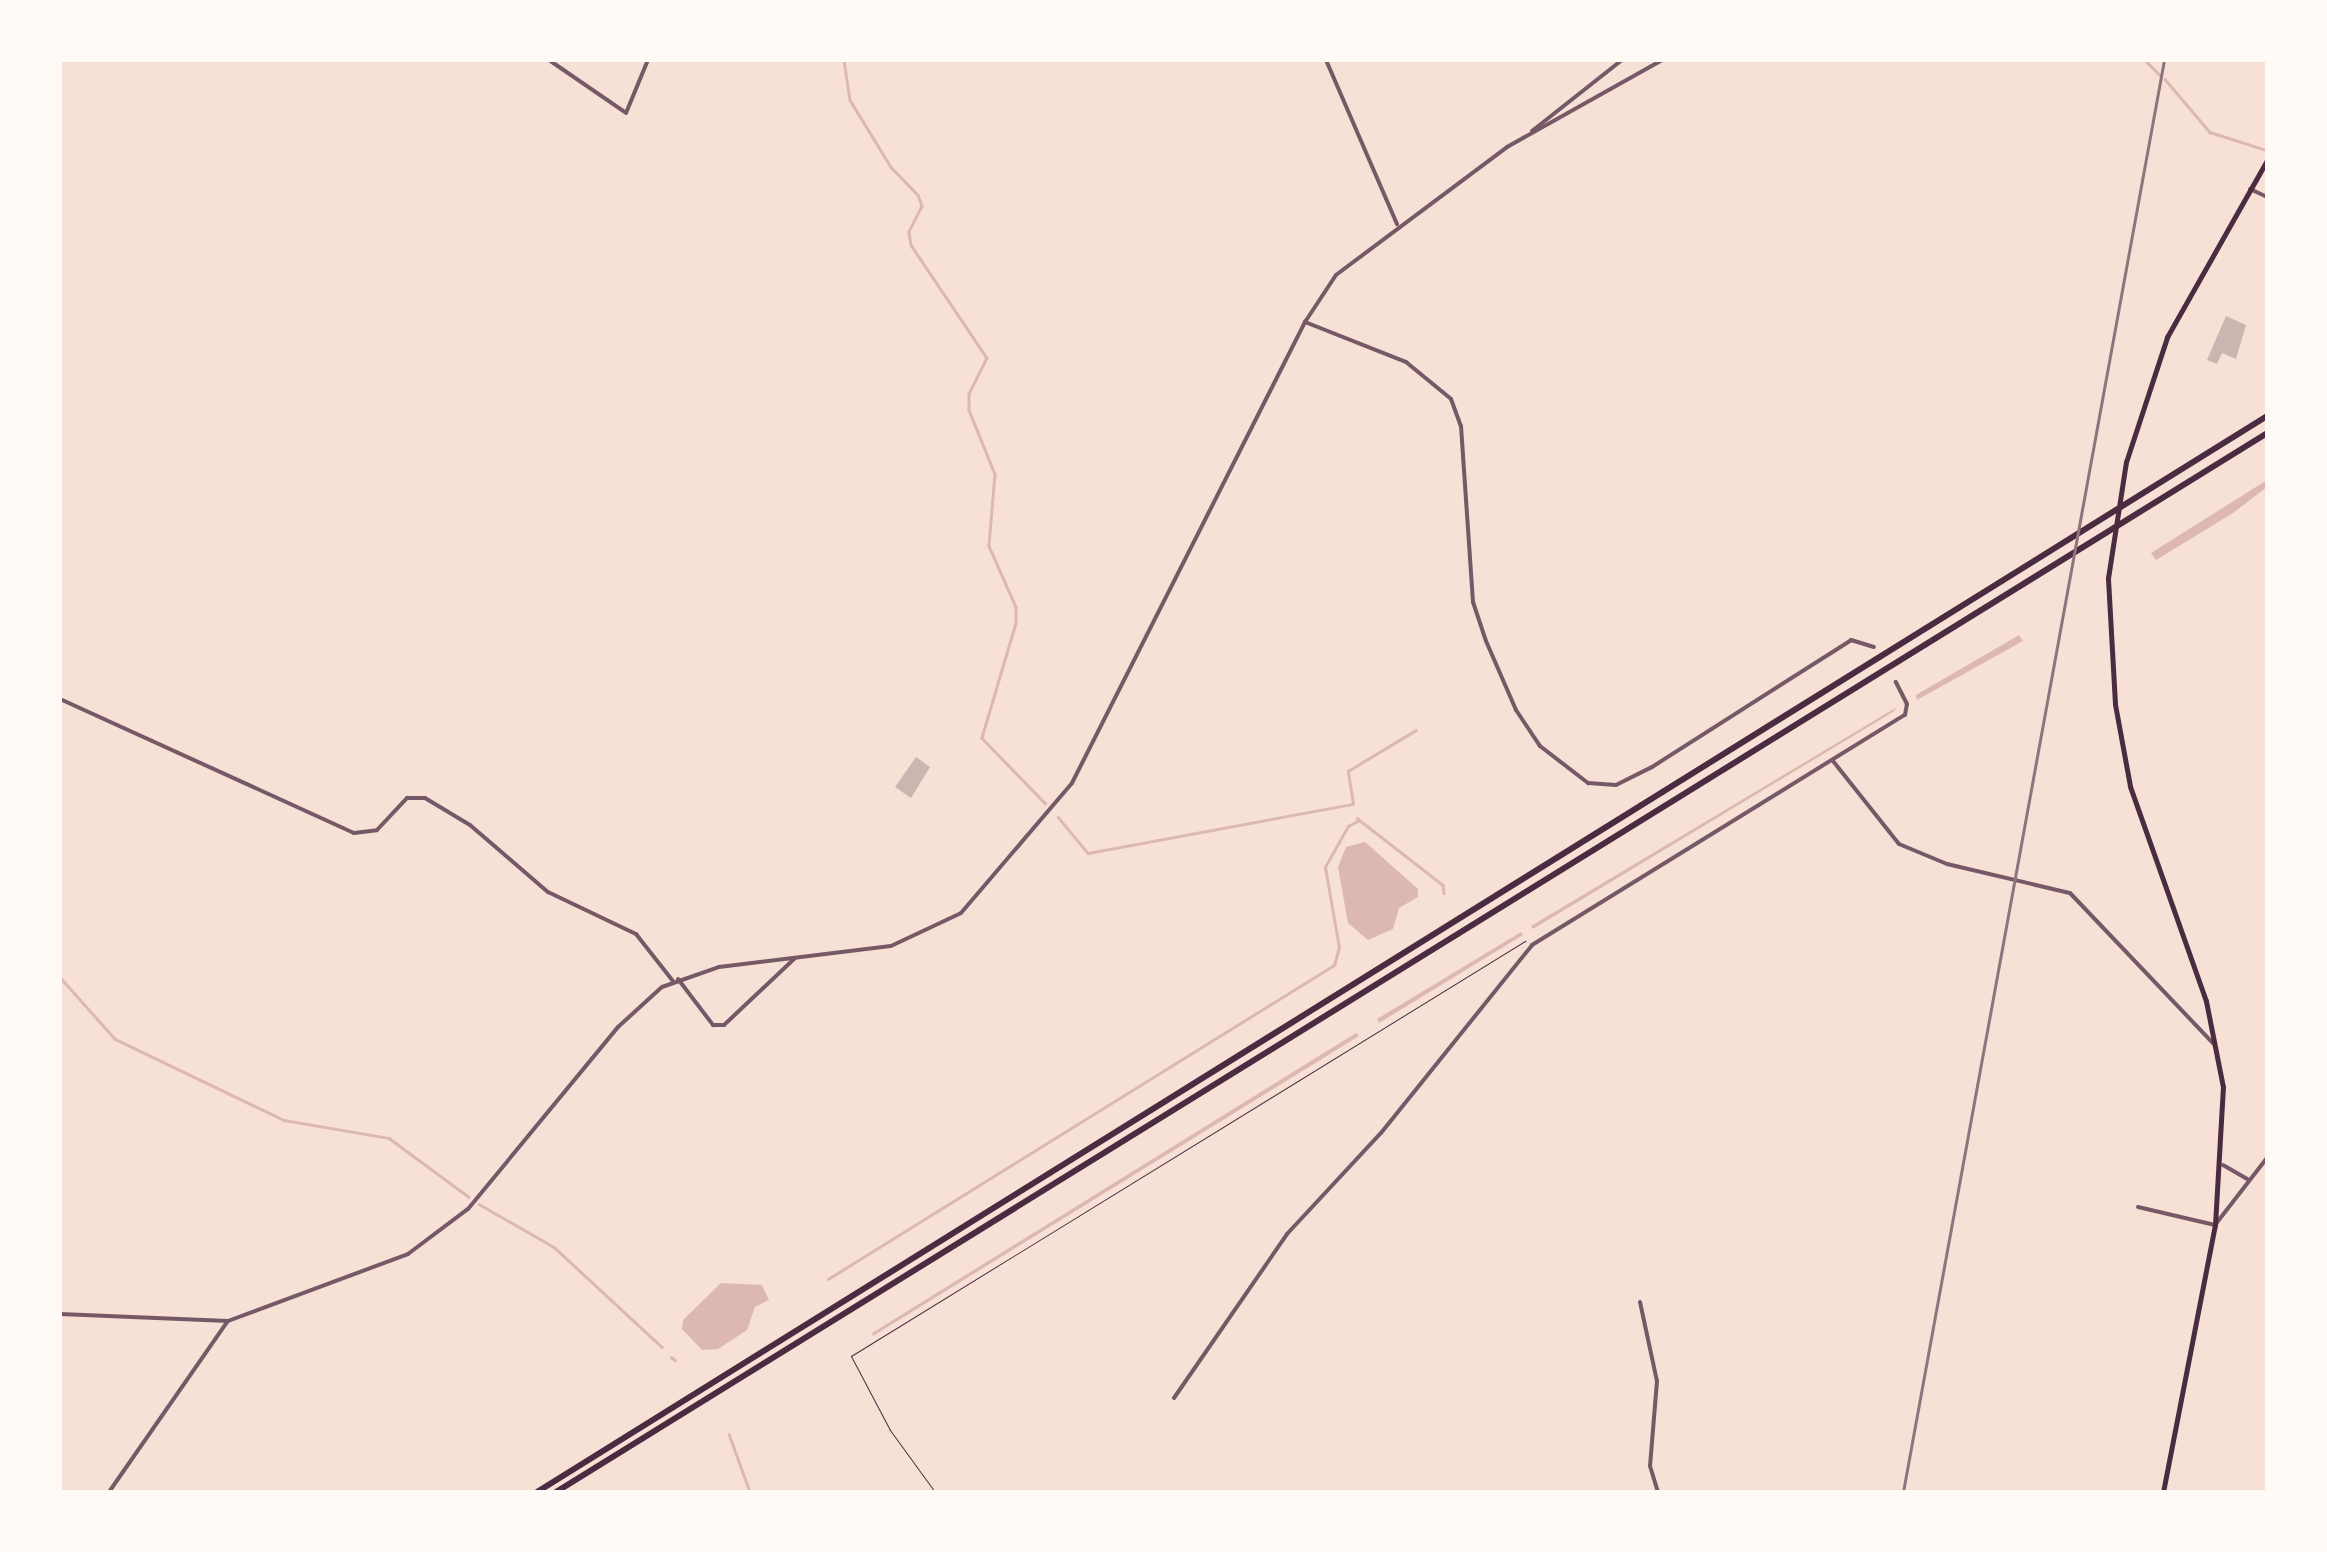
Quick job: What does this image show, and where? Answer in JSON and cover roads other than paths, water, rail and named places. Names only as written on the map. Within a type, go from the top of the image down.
[{"type":"highway","points":[[537,1492],[2083,536],[2267,416]]},
{"type":"highway","points":[[556,1492],[2267,433]]},
{"type":"main road","points":[[2163,1492],[2216,1225],[2223,1164],[2217,1047],[2130,786],[2115,704],[2108,578],[2126,462],[2146,394],[2174,321],[2267,160]]},
{"type":"street","points":[[550,60],[626,113],[648,60]]},
{"type":"street","points":[[1326,60],[1397,224]]},
{"type":"street","points":[[60,1314],[228,1320],[408,1254],[446,1231],[638,1005],[675,980],[890,946],[936,930],[970,904],[1050,814],[1083,761],[1305,322],[1349,261],[1532,131],[1622,60]]},
{"type":"street","points":[[1532,131],[1662,60]]},
{"type":"street","points":[[2250,189],[2267,196]]},
{"type":"street","points":[[1305,322],[1406,362],[1450,399],[1461,426],[1473,602],[1486,641],[1516,710],[1540,746],[1594,786],[1616,785],[1652,767],[1850,640],[1874,647]]},
{"type":"street","points":[[1174,1398],[1287,1234],[1382,1133],[1532,945],[1568,918],[1833,762],[1905,715],[1896,682]]},
{"type":"street","points":[[60,700],[354,834],[378,830],[406,798],[426,798],[470,825],[548,892],[636,934],[713,1026],[724,1026],[795,958]]},
{"type":"street","points":[[1833,762],[1899,844],[1948,864],[2023,878],[2070,893],[2217,1047]]},
{"type":"street","points":[[2138,1207],[2216,1225],[2246,1179],[2267,1158]]},
{"type":"street","points":[[2223,1164],[2246,1179]]},
{"type":"street","points":[[1640,1302],[1657,1380],[1650,1466],[1658,1492]]},
{"type":"street","points":[[109,1492],[228,1320]]},
{"type":"waterway","points":[[844,60],[850,100],[891,167],[918,195],[922,206],[909,232],[911,245],[987,358],[969,394],[969,410],[995,474],[989,546],[1016,607],[1016,623],[982,738],[1045,803]]},
{"type":"waterway","points":[[2145,60],[2160,75]]},
{"type":"waterway","points":[[2165,79],[2210,132],[2266,150]]},
{"type":"waterway","points":[[1058,817],[1088,853],[1353,804],[1348,771],[1416,730]]},
{"type":"waterway","points":[[1357,818],[1443,885],[1444,893]]},
{"type":"waterway","points":[[828,1279],[1334,965],[1339,948],[1325,867],[1348,826],[1358,821]]},
{"type":"waterway","points":[[60,977],[115,1039],[284,1120],[389,1138],[469,1197]]},
{"type":"waterway","points":[[479,1204],[554,1247],[662,1347]]},
{"type":"waterway","points":[[671,1357],[675,1360]]},
{"type":"waterway","points":[[729,1434],[750,1492]]},
{"type":"railway","points":[[1903,1492],[2164,60]]}]
